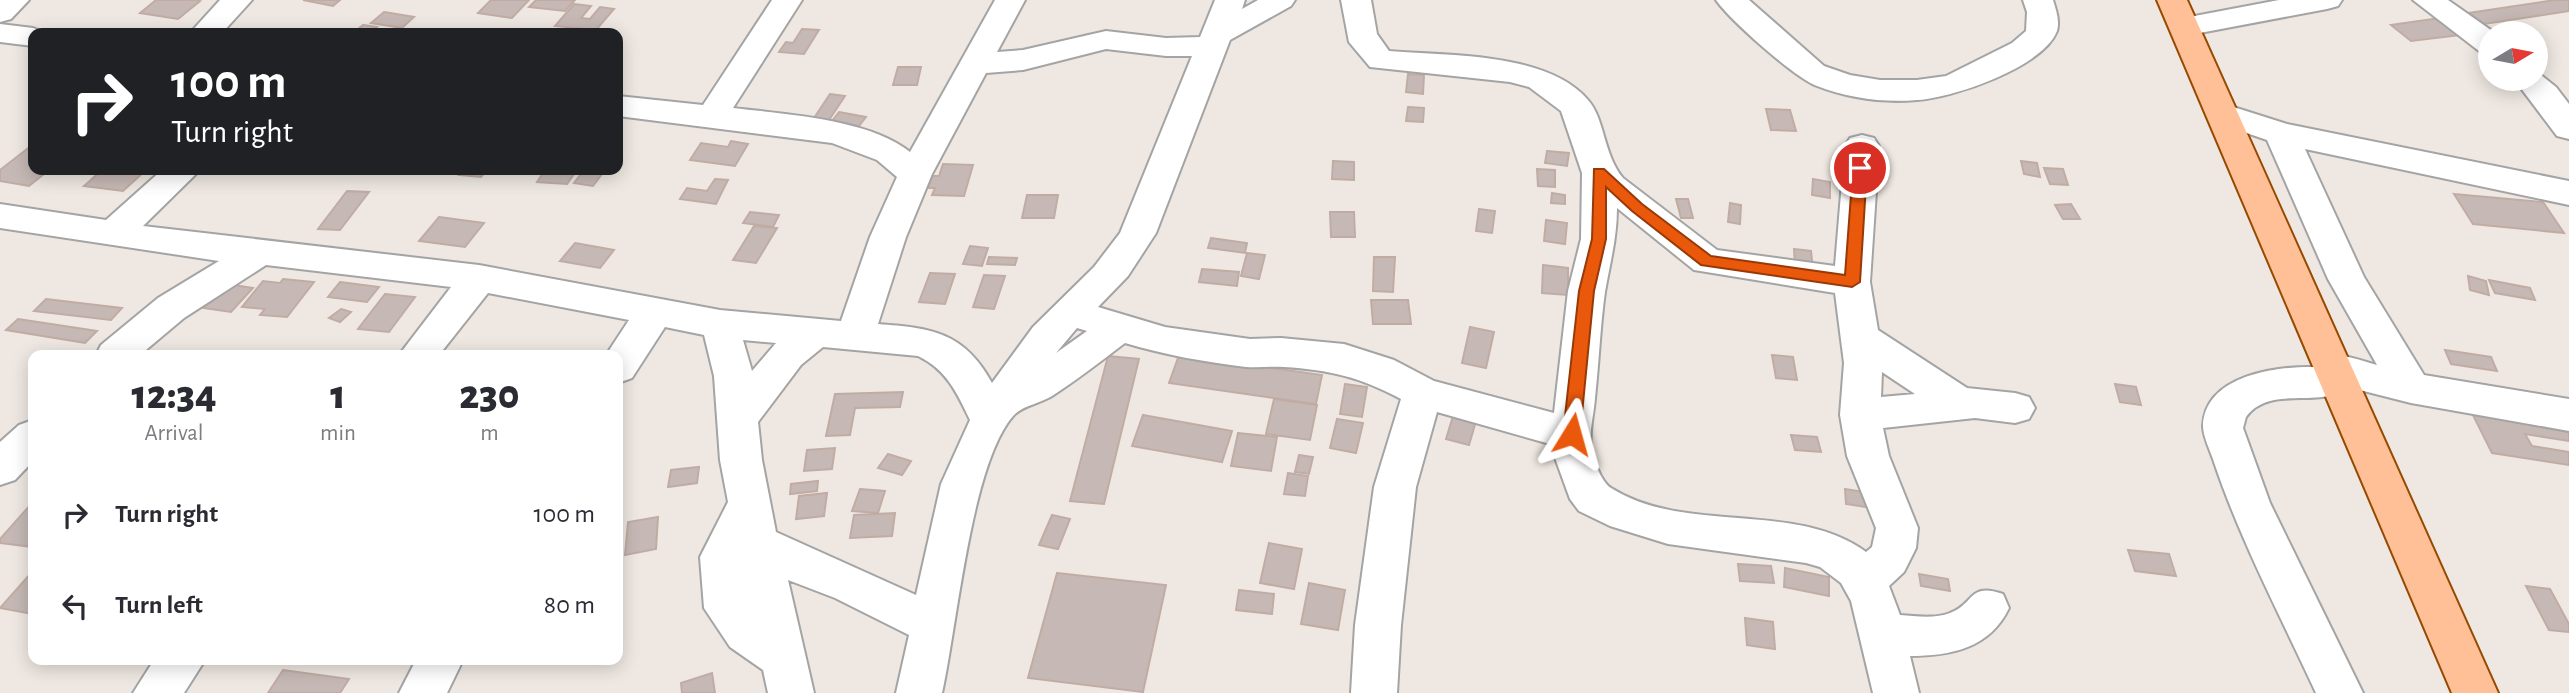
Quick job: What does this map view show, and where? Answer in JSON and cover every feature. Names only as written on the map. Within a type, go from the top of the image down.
[{"type":"main road","points":[[2178,14],[2475,693]]},
{"type":"street","points":[[0,13],[14,0]]},
{"type":"street","points":[[210,28],[237,0]]},
{"type":"street","points":[[712,116],[787,0]]},
{"type":"street","points":[[919,693],[954,522],[967,473],[997,411],[1026,362],[1070,312],[1124,260],[1138,233],[1230,0]]},
{"type":"street","points":[[974,64],[1023,60],[1059,49],[1106,40],[1166,47],[1216,40],[1280,0]]},
{"type":"street","points":[[1356,0],[1364,43],[1369,52],[1381,60],[1527,75],[1567,96],[1576,106],[1587,147],[1599,172],[1637,208],[1707,261],[1852,282]]},
{"type":"street","points":[[1731,0],[1812,73],[1849,86],[1924,89],[1966,80],[2029,49],[2040,38],[2043,23],[2038,0]]},
{"type":"street","points":[[2178,14],[2327,0]]},
{"type":"street","points":[[2428,0],[2478,35]]},
{"type":"street","points":[[856,334],[888,237],[915,174],[974,64],[1021,14],[1059,49]]},
{"type":"street","points":[[0,33],[28,36]]},
{"type":"street","points":[[2542,91],[2569,128]]},
{"type":"street","points":[[623,107],[838,133],[889,152],[915,174]]},
{"type":"street","points":[[2224,114],[2281,133],[2569,193]]},
{"type":"street","points":[[2281,133],[2346,279],[2411,388]]},
{"type":"street","points":[[1862,146],[1852,282],[1863,363],[1860,415],[1868,456],[1897,528],[1895,548],[1889,559],[1865,580]]},
{"type":"street","points":[[1599,172],[1599,239],[1587,291],[1570,447],[1578,474],[1594,499],[1626,514],[1668,526],[1806,545],[1833,552],[1857,570],[1865,580],[1873,599],[1896,693]]},
{"type":"street","points":[[113,234],[178,175]]},
{"type":"street","points":[[0,216],[177,244],[345,260],[480,278],[720,324],[924,342],[946,351],[962,364],[997,411]]},
{"type":"street","points":[[121,350],[170,308],[260,252]]},
{"type":"street","points":[[422,350],[480,278]]},
{"type":"street","points":[[623,360],[656,310]]},
{"type":"street","points":[[1070,312],[1165,341],[1212,348],[1344,359],[1380,370],[1423,393],[1572,434]]},
{"type":"street","points":[[720,324],[734,376],[753,522],[805,568],[851,585],[934,626]]},
{"type":"street","points":[[997,411],[1119,328]]},
{"type":"street","points":[[738,418],[788,355],[817,331]]},
{"type":"street","points":[[1859,337],[1959,404]]},
{"type":"street","points":[[2340,693],[2249,503],[2223,428],[2224,415],[2230,405],[2244,395],[2300,381],[2326,382],[2335,369],[2411,388],[2569,415]]},
{"type":"street","points":[[1374,693],[1378,625],[1395,487],[1423,393]]},
{"type":"street","points":[[1860,415],[1959,404],[2015,408]]},
{"type":"street","points":[[0,468],[28,441]]},
{"type":"street","points":[[753,522],[722,557],[726,608],[787,676]]},
{"type":"street","points":[[1882,636],[1960,633],[1972,627],[1987,608]]},
{"type":"street","points":[[156,693],[178,665]]},
{"type":"street","points":[[422,693],[437,665]]},
{"type":"building","points":[[156,0],[200,1],[178,19],[140,13]]},
{"type":"building","points":[[303,0],[340,0],[333,6]]},
{"type":"building","points":[[491,0],[529,0],[512,18],[478,13]]},
{"type":"building","points":[[536,0],[575,0],[565,11],[529,7]]},
{"type":"building","points":[[2569,0],[2569,11],[2504,21],[2480,21],[2469,13]]},
{"type":"building","points":[[574,4],[591,6],[581,18],[590,19],[600,7],[614,9],[598,28],[555,26]]},
{"type":"building","points":[[384,12],[414,17],[402,28],[371,23]]},
{"type":"building","points":[[2440,18],[2460,35],[2411,41],[2391,25]]},
{"type":"building","points":[[363,25],[377,27],[376,28],[359,28]]},
{"type":"building","points":[[802,29],[819,30],[804,54],[779,52],[786,42],[793,43]]},
{"type":"building","points":[[898,67],[921,67],[917,85],[893,85]]},
{"type":"building","points":[[1408,74],[1424,75],[1423,94],[1406,92]]},
{"type":"building","points":[[830,94],[845,96],[829,120],[814,118]]},
{"type":"building","points":[[1408,107],[1424,108],[1423,122],[1406,121]]},
{"type":"building","points":[[1766,109],[1790,110],[1796,131],[1771,130]]},
{"type":"building","points":[[839,112],[866,117],[859,126],[832,121]]},
{"type":"building","points":[[731,141],[748,144],[735,166],[690,160],[701,143],[728,147]]},
{"type":"building","points":[[28,148],[28,175],[43,175],[29,186],[0,181],[0,170]]},
{"type":"building","points":[[1547,151],[1569,153],[1567,166],[1545,163]]},
{"type":"building","points":[[1333,161],[1354,162],[1354,180],[1332,179]]},
{"type":"building","points":[[2021,161],[2037,163],[2040,177],[2024,174]]},
{"type":"building","points":[[943,164],[973,165],[964,196],[932,195],[935,188],[928,188],[932,176],[939,176]]},
{"type":"building","points":[[2044,168],[2063,169],[2068,185],[2050,184]]},
{"type":"building","points":[[1537,169],[1555,170],[1555,187],[1538,186]]},
{"type":"building","points":[[96,175],[141,175],[123,191],[84,186]]},
{"type":"building","points":[[542,175],[573,175],[567,184],[537,182]]},
{"type":"building","points":[[580,175],[601,175],[593,186],[574,183]]},
{"type":"building","points":[[715,179],[728,180],[716,204],[680,199],[687,188],[707,191]]},
{"type":"building","points":[[1813,179],[1830,182],[1830,198],[1812,195]]},
{"type":"building","points":[[347,191],[369,192],[340,230],[318,229]]},
{"type":"building","points":[[1552,193],[1565,195],[1565,204],[1551,203]]},
{"type":"building","points":[[2454,194],[2543,202],[2564,233],[2473,224]]},
{"type":"building","points":[[1027,195],[1058,195],[1054,218],[1022,218]]},
{"type":"building","points":[[1676,199],[1688,199],[1693,218],[1681,218]]},
{"type":"building","points":[[1730,203],[1741,205],[1740,224],[1728,222]]},
{"type":"building","points":[[2071,204],[2080,219],[2063,219],[2055,205]]},
{"type":"building","points":[[1479,209],[1495,211],[1492,233],[1476,231]]},
{"type":"building","points":[[750,212],[779,215],[773,227],[743,223]]},
{"type":"building","points":[[1330,212],[1354,212],[1355,237],[1331,237]]},
{"type":"building","points":[[439,217],[484,223],[465,247],[419,241]]},
{"type":"building","points":[[1546,220],[1567,223],[1565,244],[1544,241]]},
{"type":"building","points":[[754,226],[777,228],[756,263],[733,260]]},
{"type":"building","points":[[1211,238],[1247,243],[1245,253],[1208,248]]},
{"type":"building","points":[[575,243],[614,250],[600,268],[560,261]]},
{"type":"building","points":[[970,246],[988,248],[982,266],[963,264]]},
{"type":"building","points":[[1794,249],[1811,251],[1813,269],[1795,267]]},
{"type":"building","points":[[1247,253],[1265,255],[1259,279],[1241,276]]},
{"type":"building","points":[[989,257],[1017,258],[1015,265],[987,264]]},
{"type":"building","points":[[1374,257],[1395,257],[1393,292],[1373,291]]},
{"type":"building","points":[[1543,265],[1568,268],[1568,295],[1542,293]]},
{"type":"building","points":[[1202,269],[1239,272],[1237,286],[1199,282]]},
{"type":"building","points":[[930,273],[955,274],[945,304],[919,302]]},
{"type":"building","points":[[984,275],[1005,276],[994,309],[973,307]]},
{"type":"building","points":[[2468,276],[2486,281],[2489,295],[2470,290]]},
{"type":"building","points":[[283,279],[314,282],[287,317],[260,315],[265,309],[242,307],[263,281],[280,283]]},
{"type":"building","points":[[2489,280],[2530,288],[2535,300],[2495,293]]},
{"type":"building","points":[[340,282],[379,287],[367,302],[328,297]]},
{"type":"building","points":[[220,283],[253,288],[231,312],[197,307]]},
{"type":"building","points":[[385,294],[415,297],[389,332],[358,329]]},
{"type":"building","points":[[46,299],[122,308],[111,320],[34,311]]},
{"type":"building","points":[[1371,300],[1408,300],[1411,324],[1373,324]]},
{"type":"building","points":[[341,309],[351,312],[340,322],[329,318]]},
{"type":"building","points":[[18,319],[97,331],[85,343],[6,330]]},
{"type":"building","points":[[1470,327],[1494,332],[1486,368],[1462,363]]},
{"type":"building","points":[[2445,350],[2491,357],[2497,371],[2451,364]]},
{"type":"building","points":[[1179,355],[1322,375],[1316,404],[1169,383]]},
{"type":"building","points":[[1772,355],[1793,357],[1797,380],[1776,378]]},
{"type":"building","points":[[1108,356],[1139,359],[1104,504],[1070,501]]},
{"type":"building","points":[[1345,384],[1367,387],[1362,417],[1340,414]]},
{"type":"building","points":[[2115,384],[2136,387],[2141,405],[2120,402]]},
{"type":"building","points":[[903,392],[900,407],[855,408],[850,435],[826,436],[835,394]]},
{"type":"building","points":[[1274,399],[1317,405],[1310,440],[1266,434]]},
{"type":"building","points":[[2471,411],[2569,426],[2569,441],[2525,434],[2532,446],[2569,452],[2569,465],[2492,453]]},
{"type":"building","points":[[1143,415],[1232,431],[1222,462],[1132,446]]},
{"type":"building","points":[[1453,416],[1476,421],[1469,445],[1446,439]]},
{"type":"building","points":[[1337,419],[1363,423],[1356,453],[1330,448]]},
{"type":"building","points":[[1238,433],[1277,437],[1271,471],[1231,466]]},
{"type":"building","points":[[1791,435],[1817,437],[1821,452],[1795,450]]},
{"type":"building","points":[[835,448],[832,469],[804,471],[807,450]]},
{"type":"building","points":[[888,454],[911,461],[902,475],[878,468]]},
{"type":"building","points":[[1299,455],[1313,457],[1309,474],[1295,472]]},
{"type":"building","points":[[699,467],[697,483],[668,487],[671,470]]},
{"type":"building","points":[[1288,473],[1308,476],[1305,496],[1284,494]]},
{"type":"building","points":[[818,481],[817,491],[790,494],[791,484]]},
{"type":"building","points":[[860,489],[885,491],[878,513],[852,511]]},
{"type":"building","points":[[1845,489],[1877,494],[1878,509],[1846,504]]},
{"type":"building","points":[[827,493],[824,516],[796,519],[799,496]]},
{"type":"building","points":[[28,508],[28,546],[0,543],[0,539]]},
{"type":"building","points":[[895,513],[892,536],[850,538],[854,515]]},
{"type":"building","points":[[1052,515],[1070,519],[1058,549],[1039,545]]},
{"type":"building","points":[[658,517],[656,549],[625,555],[628,522]]},
{"type":"building","points":[[1269,543],[1302,549],[1294,589],[1260,583]]},
{"type":"building","points":[[2128,550],[2169,554],[2176,576],[2135,571]]},
{"type":"building","points":[[1738,564],[1771,566],[1774,583],[1740,581]]},
{"type":"building","points":[[1785,568],[1829,577],[1829,596],[1784,587]]},
{"type":"building","points":[[1057,573],[1166,585],[1143,692],[1028,678]]},
{"type":"building","points":[[1919,574],[1948,579],[1950,591],[1921,586]]},
{"type":"building","points":[[28,576],[28,613],[0,608]]},
{"type":"building","points":[[1309,583],[1345,590],[1338,630],[1301,624]]},
{"type":"building","points":[[2526,586],[2550,589],[2569,624],[2569,632],[2549,630]]},
{"type":"building","points":[[1239,590],[1274,594],[1272,614],[1236,610]]},
{"type":"building","points":[[1745,618],[1773,622],[1775,649],[1747,645]]},
{"type":"building","points":[[283,670],[349,679],[340,693],[268,693]]},
{"type":"building","points":[[712,673],[715,693],[682,693],[681,683]]},
{"type":"route","points":[[1572,434],[1587,291],[1599,239],[1599,172],[1637,208],[1707,261],[1852,282],[1860,168]]}]
